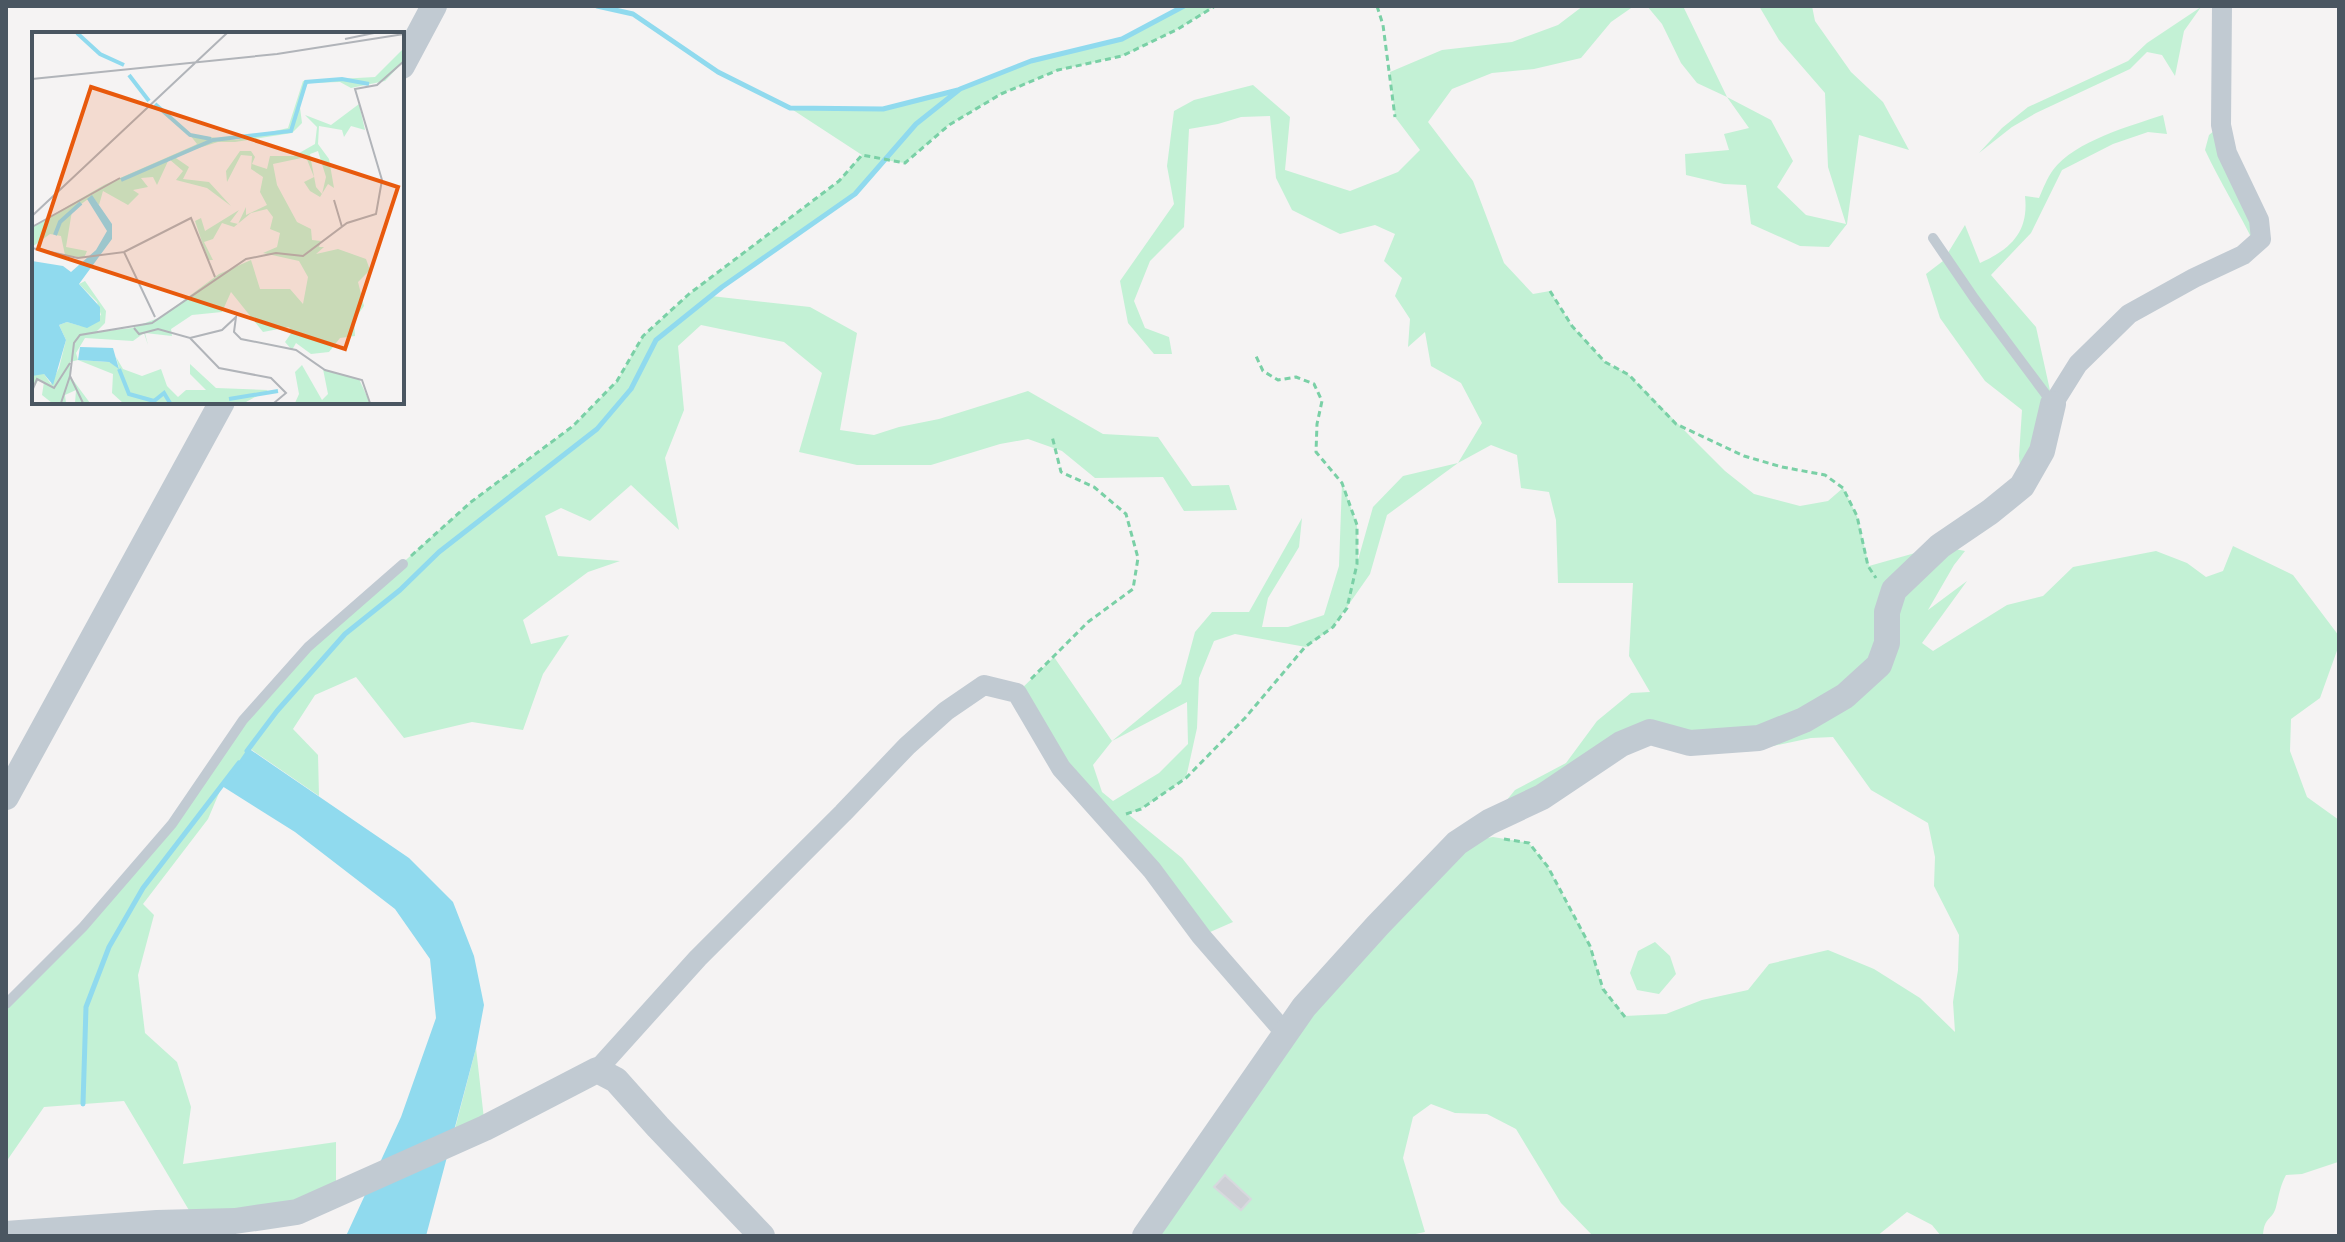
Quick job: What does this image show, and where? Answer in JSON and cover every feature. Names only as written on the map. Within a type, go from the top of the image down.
[{"type":"street","points":[[1145,1236],[1304,1007],[1338,967],[1457,843],[1489,822],[1542,797],[1621,744],[1650,732],[1690,743],[1759,738],[1804,720],[1845,696],[1879,665],[1887,643],[1887,612],[1894,590],[1940,546],[2022,486],[2042,451],[2053,404],[2078,364],[2129,314],[2243,255],[2261,239],[2259,220],[2227,153],[2221,125],[2222,6]]},
{"type":"street","points":[[404,62],[432,9]]},
{"type":"street","points":[[6,797],[221,404]]},
{"type":"street","points":[[6,1234],[157,1223],[235,1221],[297,1212],[485,1128],[597,1070],[698,958],[926,728],[984,685],[1017,693],[1061,768],[1152,870],[1201,936],[1286,1034]]},
{"type":"street","points":[[597,1070],[616,1080],[762,1236]]},
{"type":"lane","points":[[1933,238],[2053,404]]},
{"type":"lane","points":[[6,1004],[83,927],[172,824],[243,720],[308,647],[403,564]]},
{"type":"path","points":[[403,564],[471,502],[573,426],[617,381],[643,336],[689,294],[839,181],[862,155],[905,163],[949,125],[1001,94],[1058,70],[1122,56],[1178,29],[1215,6]]},
{"type":"path","points":[[1377,6],[1383,25],[1395,117]]},
{"type":"path","points":[[1550,291],[1572,326],[1605,362],[1629,375],[1676,424],[1744,456],[1825,475],[1843,488],[1857,516],[1868,566],[1890,602]]},
{"type":"path","points":[[1107,821],[1141,809],[1186,778],[1245,718],[1305,647],[1333,627],[1347,608],[1357,564],[1357,525],[1342,483],[1316,452],[1322,401],[1314,384],[1296,377],[1278,380],[1263,371],[1255,354]]},
{"type":"path","points":[[1017,693],[1088,622],[1133,589],[1138,558],[1126,514],[1094,487],[1061,472],[1052,436]]},
{"type":"path","points":[[1493,837],[1529,843],[1548,867],[1590,946],[1603,989],[1625,1017]]},
{"type":"green space","points":[[1184,6],[1215,6],[1178,29],[1122,56],[1058,70],[1001,94],[949,125],[905,163],[884,160],[855,194],[711,296],[810,307],[857,333],[840,430],[874,435],[939,419],[1028,391],[1103,434],[1158,437],[1192,486],[1229,485],[1237,510],[1184,511],[1163,477],[1095,478],[1062,451],[1028,439],[1000,444],[931,465],[857,465],[799,452],[822,373],[784,342],[701,325],[678,346],[684,410],[665,458],[679,530],[631,485],[590,521],[561,508],[545,516],[558,556],[620,561],[588,572],[523,620],[531,644],[569,635],[543,674],[523,730],[472,722],[404,738],[356,677],[315,695],[293,729],[318,755],[319,796],[249,748],[222,786],[208,819],[143,904],[154,915],[138,975],[145,1033],[177,1062],[191,1107],[183,1164],[336,1142],[336,1196],[196,1222],[124,1101],[44,1107],[6,1162],[6,1004],[172,824],[243,720],[308,647],[471,502],[573,426],[617,381],[643,336],[689,294],[839,181],[862,155],[790,108],[883,109],[960,89],[1031,61],[1122,39]]},
{"type":"green space","points":[[1583,6],[1634,6],[1611,22],[1581,58],[1534,69],[1492,73],[1452,89],[1428,122],[1473,181],[1504,263],[1533,294],[1550,291],[1572,326],[1605,362],[1629,375],[1725,471],[1754,494],[1800,506],[1828,501],[1843,488],[1857,516],[1869,566],[1940,546],[1965,551],[1928,610],[1967,581],[1922,643],[1933,651],[2007,605],[2043,596],[2073,567],[2156,551],[2187,563],[2206,577],[2223,571],[2233,546],[2293,575],[2339,636],[2339,645],[2320,698],[2291,719],[2290,751],[2307,797],[2339,820],[2338,1162],[2302,1174],[2286,1175],[2263,1236],[1941,1236],[1932,1225],[1907,1212],[1877,1236],[1593,1236],[1561,1203],[1516,1129],[1487,1114],[1455,1113],[1431,1104],[1413,1117],[1403,1158],[1425,1232],[1406,1236],[1145,1236],[1305,1007],[1457,843],[1493,837],[1529,843],[1548,867],[1590,946],[1603,989],[1625,1016],[1666,1014],[1702,1000],[1748,990],[1769,964],[1828,950],[1874,969],[1920,998],[1955,1032],[1953,1002],[1959,935],[1934,886],[1935,857],[1928,823],[1871,790],[1833,737],[1811,738],[1745,752],[1650,732],[1489,822],[1515,790],[1566,763],[1597,721],[1631,693],[1650,692],[1629,656],[1633,583],[1558,583],[1556,520],[1549,492],[1521,488],[1517,455],[1491,445],[1458,463],[1482,423],[1461,383],[1431,366],[1425,332],[1408,347],[1410,319],[1395,296],[1402,278],[1384,261],[1395,234],[1375,225],[1340,234],[1292,210],[1276,178],[1270,116],[1241,117],[1189,129],[1184,227],[1150,261],[1134,301],[1145,328],[1169,337],[1172,354],[1154,354],[1128,323],[1120,281],[1174,204],[1167,166],[1174,111],[1194,100],[1253,85],[1290,117],[1285,170],[1350,191],[1398,172],[1420,150],[1395,117],[1390,72],[1442,50],[1512,42],[1558,25]]},
{"type":"green space","points":[[1647,6],[1683,6],[1727,97],[1697,83],[1681,63],[1662,24]]},
{"type":"green space","points":[[1759,6],[1812,6],[1815,21],[1851,72],[1883,102],[1909,150],[1859,135],[1847,224],[1829,247],[1800,246],[1751,224],[1746,185],[1724,184],[1686,175],[1685,154],[1729,150],[1724,134],[1749,128],[1727,97],[1771,120],[1793,161],[1777,187],[1806,215],[1846,224],[1828,167],[1825,93],[1779,40]]},
{"type":"green space","points":[[2201,7],[2184,31],[2175,76],[2162,55],[2147,52],[2130,69],[2036,113],[1979,153],[2002,128],[2028,107],[2128,61],[2147,43]]},
{"type":"green space","points":[[2163,115],[2167,134],[2148,132],[2113,144],[2062,170],[2031,233],[1991,275],[2036,327],[2053,404],[2022,486],[2019,456],[2022,410],[1985,381],[1940,318],[1926,274],[1943,261],[1965,225],[1980,263],[2001,252],[2021,229],[2025,196],[2039,198],[2051,173],[2063,160],[2104,136]]},
{"type":"green space","points":[[2221,125],[2241,184],[2255,245],[2205,150],[2209,135]]},
{"type":"green space","points":[[1458,463],[1387,515],[1370,574],[1333,627],[1306,647],[1235,634],[1214,641],[1199,678],[1197,728],[1186,778],[1141,809],[1128,814],[1182,858],[1233,922],[1201,936],[1101,814],[1017,693],[1054,657],[1112,741],[1181,684],[1195,632],[1212,612],[1249,612],[1302,518],[1299,547],[1268,598],[1262,627],[1288,627],[1324,615],[1339,566],[1342,483],[1357,525],[1358,560],[1373,507],[1403,476]],"holes":[[[1187,702],[1188,744],[1159,773],[1113,801],[1102,792],[1093,765],[1112,741]]]},
{"type":"green space","points":[[1655,942],[1670,956],[1676,974],[1659,994],[1637,990],[1630,973],[1638,951]]},
{"type":"green space","points":[[476,1048],[485,1128],[451,1144]]},
{"type":"water","points":[[248,748],[409,858],[453,902],[474,956],[484,1005],[476,1048],[426,1236],[346,1236],[401,1117],[436,1018],[430,959],[395,909],[295,832],[222,786]]},
{"type":"building","points":[[1225,1175],[1251,1199],[1241,1210],[1214,1187]]},
{"type":"waterway","points":[[597,6],[633,14],[718,72],[790,108],[883,109],[958,90]]},
{"type":"waterway","points":[[247,751],[277,711],[345,634],[400,590],[439,552],[597,429],[631,389],[656,340],[722,287],[855,194],[916,124],[960,89],[1031,61],[1122,39],[1184,6]]},
{"type":"waterway","points":[[83,1104],[86,1007],[109,947],[143,888],[239,763]]}]
